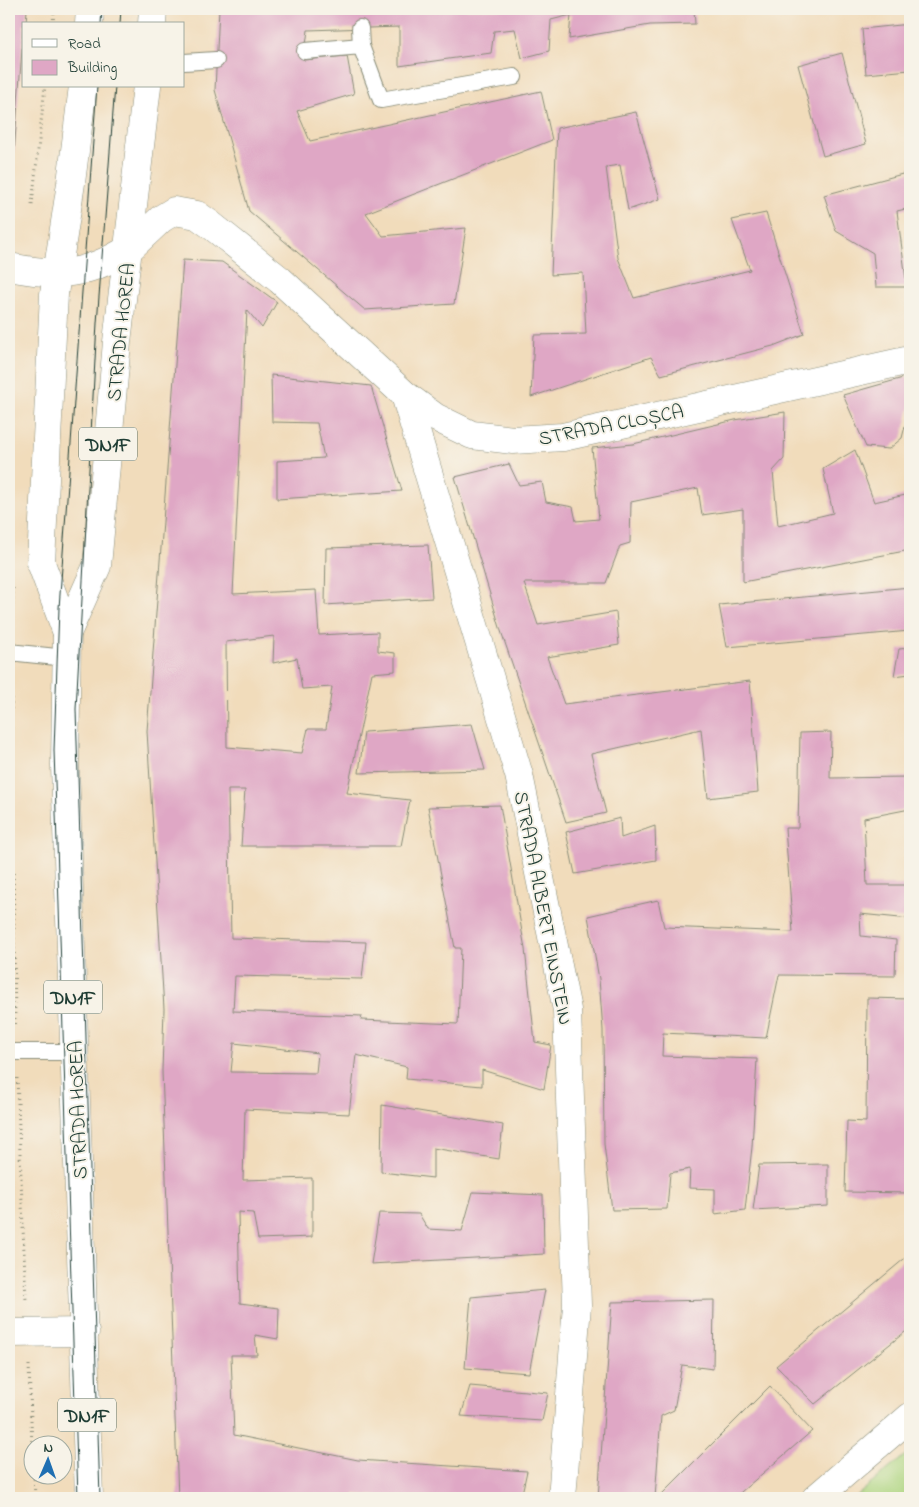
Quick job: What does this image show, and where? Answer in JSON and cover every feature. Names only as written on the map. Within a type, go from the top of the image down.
[{"type":"street","points":[[89,22],[90,9]]},
{"type":"street","points":[[152,9],[152,22]]},
{"type":"street","name":"STRADA HOREA","points":[[83,88],[72,183],[57,273],[41,563],[67,645],[65,765],[89,1498]]},
{"type":"street","name":"STRADA HOREA","points":[[67,645],[97,566],[118,333],[147,88]]},
{"type":"street","name":"STRADA CLOȘCA","points":[[129,249],[161,219],[174,211],[196,215],[280,280],[405,395],[435,417],[472,435],[513,440],[563,437],[910,360]]},
{"type":"street","points":[[9,267],[69,274],[88,270],[129,249]]},
{"type":"street","name":"STRADA ALBERT EINSTEIN","points":[[405,395],[520,775],[567,1010],[577,1305],[562,1498]]},
{"type":"street","points":[[18,1333],[85,1332]]},
{"type":"street","points":[[816,1498],[910,1417]]},
{"type":"lane","points":[[360,28],[361,46],[381,100],[514,77]]},
{"type":"lane","points":[[305,51],[361,46]]},
{"type":"lane","points":[[185,62],[216,60]]},
{"type":"lane","points":[[10,652],[67,645]]},
{"type":"lane","points":[[12,1052],[75,1052]]},
{"type":"path","points":[[52,22],[54,9]]},
{"type":"path","points":[[31,212],[45,88]]},
{"type":"path","points":[[14,584],[10,652],[12,1052],[18,1333],[30,1434]]},
{"type":"path","points":[[34,1484],[35,1498]]},
{"type":"green space","points":[[910,1451],[910,1497],[854,1498]]},
{"type":"building","points":[[9,9],[27,9],[26,22],[22,22],[22,50],[10,205]]},
{"type":"building","points":[[219,9],[694,9],[695,24],[650,25],[569,39],[571,15],[551,20],[549,51],[522,58],[515,29],[494,31],[491,53],[399,66],[399,27],[308,30],[304,60],[347,56],[354,94],[297,111],[310,141],[541,91],[552,140],[366,213],[383,236],[466,228],[454,304],[365,310],[249,211],[215,90]]},
{"type":"building","points":[[910,24],[910,70],[866,74],[862,29]]},
{"type":"building","points":[[842,53],[866,144],[823,156],[798,65]]},
{"type":"building","points":[[636,112],[660,199],[628,210],[620,165],[606,167],[618,258],[634,298],[750,270],[732,220],[766,213],[804,334],[773,346],[661,375],[651,357],[531,397],[534,335],[586,334],[583,273],[551,275],[557,128]]},
{"type":"building","points":[[910,172],[910,208],[897,211],[907,287],[876,287],[873,253],[836,231],[824,195]]},
{"type":"building","points":[[183,260],[222,262],[277,302],[262,328],[247,310],[233,594],[316,590],[319,635],[378,632],[378,651],[395,653],[395,671],[372,673],[347,793],[410,800],[401,846],[241,846],[245,790],[228,790],[231,938],[366,942],[362,979],[235,976],[233,1011],[362,1016],[361,1020],[458,1024],[461,948],[455,948],[428,807],[500,805],[525,949],[535,1042],[551,1045],[544,1089],[482,1070],[482,1086],[406,1079],[407,1067],[356,1055],[349,1114],[245,1109],[243,1180],[312,1178],[312,1237],[258,1239],[253,1213],[238,1212],[240,1303],[279,1308],[278,1339],[255,1335],[257,1355],[231,1355],[234,1435],[358,1460],[527,1471],[521,1498],[396,1498],[355,1494],[355,1498],[178,1498],[162,1071],[164,1009],[147,731]],"holes":[[[274,636],[273,663],[297,658],[302,689],[332,687],[326,729],[308,729],[302,753],[227,747],[226,642]],[[234,1043],[318,1053],[316,1073],[231,1072]]]},
{"type":"building","points":[[271,375],[371,386],[402,491],[277,499],[277,461],[324,458],[317,423],[272,422]]},
{"type":"building","points":[[910,376],[910,407],[902,438],[889,449],[866,447],[843,395]]},
{"type":"building","points":[[785,412],[784,459],[773,471],[778,526],[833,513],[823,469],[855,450],[874,502],[910,494],[910,550],[743,582],[743,509],[702,515],[698,488],[631,502],[630,543],[620,546],[606,583],[524,583],[538,625],[616,612],[619,645],[547,657],[564,704],[750,681],[758,792],[708,798],[701,729],[591,754],[606,813],[566,822],[501,631],[455,477],[509,464],[519,485],[542,482],[546,502],[573,507],[576,521],[599,519],[592,448],[633,444],[735,420]]},
{"type":"building","points":[[428,545],[432,598],[325,605],[326,548]]},
{"type":"building","points":[[910,587],[910,631],[727,647],[719,605]]},
{"type":"building","points":[[910,648],[910,674],[894,676],[899,649]]},
{"type":"building","points":[[472,724],[485,770],[359,773],[364,732]]},
{"type":"building","points":[[831,732],[830,778],[910,777],[910,809],[864,818],[867,885],[910,885],[910,919],[860,914],[861,936],[896,940],[895,976],[779,975],[766,1038],[663,1033],[662,1056],[757,1059],[752,1147],[745,1210],[715,1214],[715,1189],[689,1188],[690,1169],[670,1173],[667,1209],[612,1210],[604,1144],[603,1030],[599,979],[588,916],[658,900],[664,927],[793,932],[785,828],[798,828],[800,733]]},
{"type":"building","points":[[620,818],[621,838],[655,826],[656,860],[575,874],[566,832]]},
{"type":"building","points":[[867,998],[910,999],[910,1193],[845,1192],[847,1121],[866,1122]]},
{"type":"building","points":[[382,1105],[503,1125],[499,1159],[433,1148],[433,1178],[381,1172]]},
{"type":"building","points":[[828,1164],[828,1206],[753,1210],[759,1165]]},
{"type":"building","points":[[473,1192],[543,1195],[544,1254],[371,1264],[379,1213],[419,1214],[428,1229],[462,1231]]},
{"type":"building","points":[[910,1254],[910,1328],[815,1404],[776,1366]]},
{"type":"building","points":[[545,1290],[529,1373],[465,1368],[471,1297]]},
{"type":"building","points":[[714,1300],[713,1369],[682,1365],[674,1410],[661,1416],[655,1498],[598,1498],[612,1302]]},
{"type":"building","points":[[470,1386],[548,1393],[542,1421],[461,1416]]},
{"type":"building","points":[[770,1386],[812,1431],[734,1498],[658,1498]]},
{"type":"tram line","points":[[101,22],[102,9]]},
{"type":"tram line","points":[[120,22],[121,9]]},
{"type":"tram line","points":[[78,1498],[54,750],[59,608],[97,88]]},
{"type":"tram line","points":[[100,1498],[76,709],[97,323],[115,88]]}]
